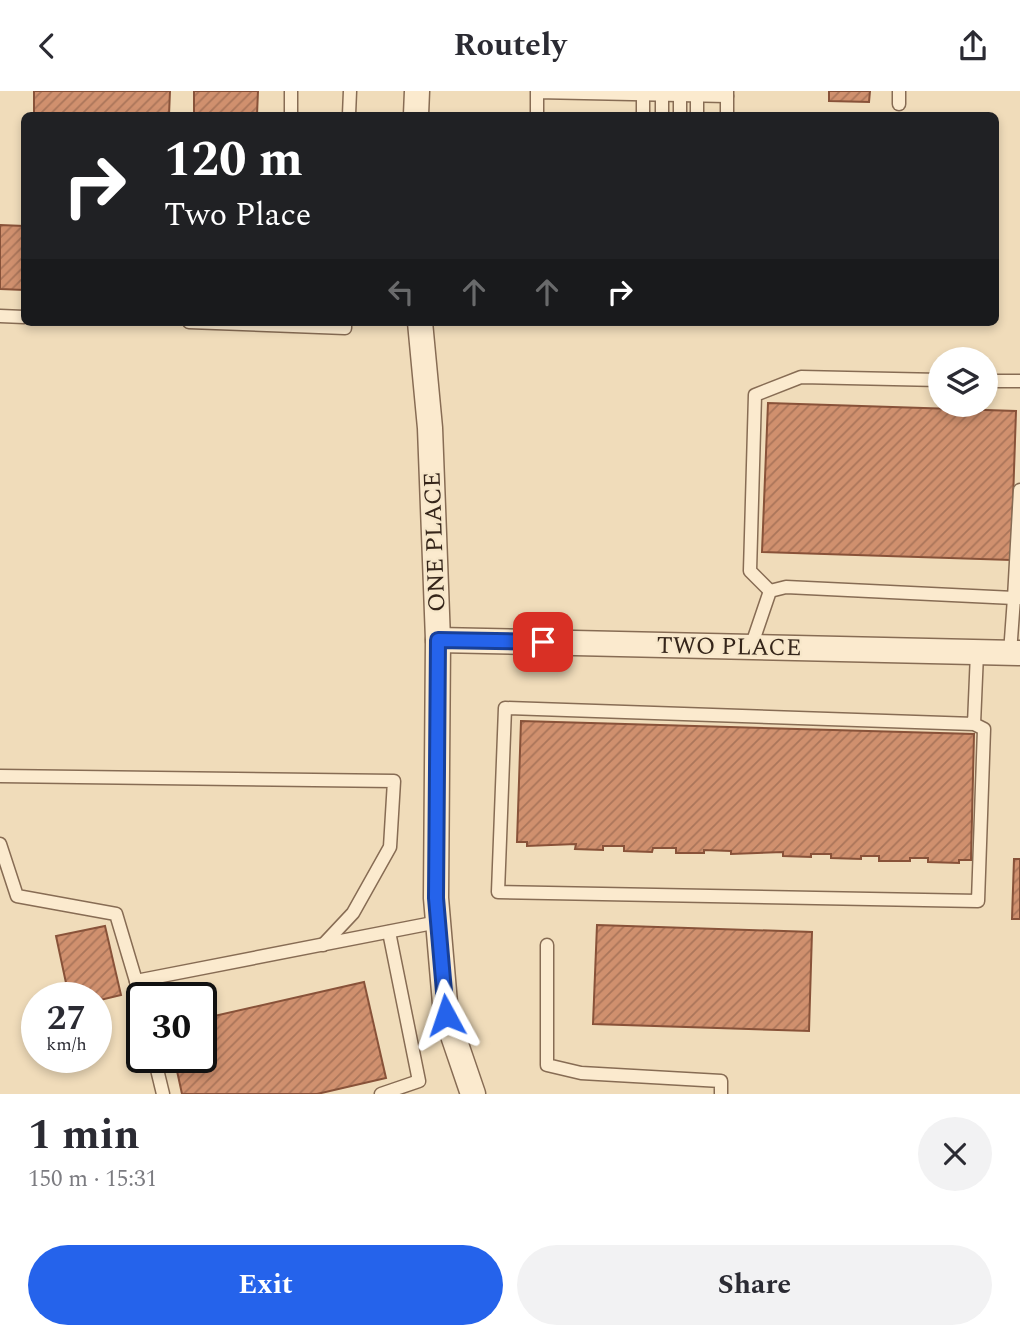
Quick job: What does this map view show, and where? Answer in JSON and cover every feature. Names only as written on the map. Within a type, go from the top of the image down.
[{"type":"street","points":[[416,112],[417,91]]},
{"type":"street","name":"ONE PLACE","points":[[420,326],[430,428],[438,640],[436,898],[446,1015],[473,1094]]},
{"type":"street","name":"TWO PLACE","points":[[438,640],[1015,653]]},
{"type":"lane","points":[[291,91],[291,112]]},
{"type":"lane","points":[[349,112],[350,91]]},
{"type":"lane","points":[[537,112],[537,92],[727,94],[727,112]]},
{"type":"lane","points":[[643,94],[643,112]]},
{"type":"lane","points":[[662,95],[662,112]]},
{"type":"lane","points":[[680,95],[680,112]]},
{"type":"lane","points":[[697,95],[697,112]]},
{"type":"lane","points":[[0,316],[21,317]]},
{"type":"lane","points":[[315,326],[345,326]]},
{"type":"lane","points":[[770,591],[750,571],[755,395],[801,377],[928,380]]},
{"type":"lane","points":[[998,381],[1020,381]]},
{"type":"lane","points":[[1015,653],[1020,490]]},
{"type":"lane","points":[[770,591],[786,587],[1017,598]]},
{"type":"lane","points":[[751,647],[770,591]]},
{"type":"lane","points":[[974,725],[977,653]]},
{"type":"lane","points":[[505,708],[974,725],[984,729],[978,901],[498,891],[505,708]]},
{"type":"lane","points":[[0,776],[394,781],[390,847],[353,913],[323,945]]},
{"type":"lane","points":[[0,844],[18,897],[116,914],[136,981],[438,922]]},
{"type":"lane","points":[[381,1094],[419,1081],[389,932]]},
{"type":"lane","points":[[547,945],[547,1065],[581,1073],[721,1081],[721,1094]]},
{"type":"lane","points":[[158,1073],[163,1094]]},
{"type":"building","points":[[34,91],[170,91],[169,112],[34,112]]},
{"type":"building","points":[[194,91],[258,91],[257,112],[194,112]]},
{"type":"building","points":[[829,91],[870,91],[869,102],[829,101]]},
{"type":"building","points":[[0,225],[21,226],[21,290],[0,289]]},
{"type":"building","points":[[768,403],[928,408],[928,417],[998,417],[998,410],[1016,411],[1011,560],[762,552]]},
{"type":"building","points":[[521,721],[974,734],[971,860],[959,860],[959,863],[928,862],[928,858],[879,861],[879,856],[861,856],[861,859],[831,858],[831,854],[811,854],[811,857],[783,856],[783,852],[731,854],[731,851],[704,850],[704,853],[676,853],[676,848],[653,848],[652,852],[624,851],[624,846],[603,846],[603,850],[575,849],[576,844],[527,846],[527,842],[517,842]]},
{"type":"building","points":[[1014,859],[1020,859],[1020,919],[1012,919]]},
{"type":"building","points":[[597,925],[812,932],[809,1031],[593,1024]]},
{"type":"building","points":[[105,926],[121,995],[112,997],[112,982],[66,982],[56,936]]},
{"type":"building","points":[[364,982],[386,1078],[317,1094],[182,1094],[177,1073],[217,1073],[217,1015]]},
{"type":"route","points":[[446,1015],[436,898],[438,640],[543,642]]}]
